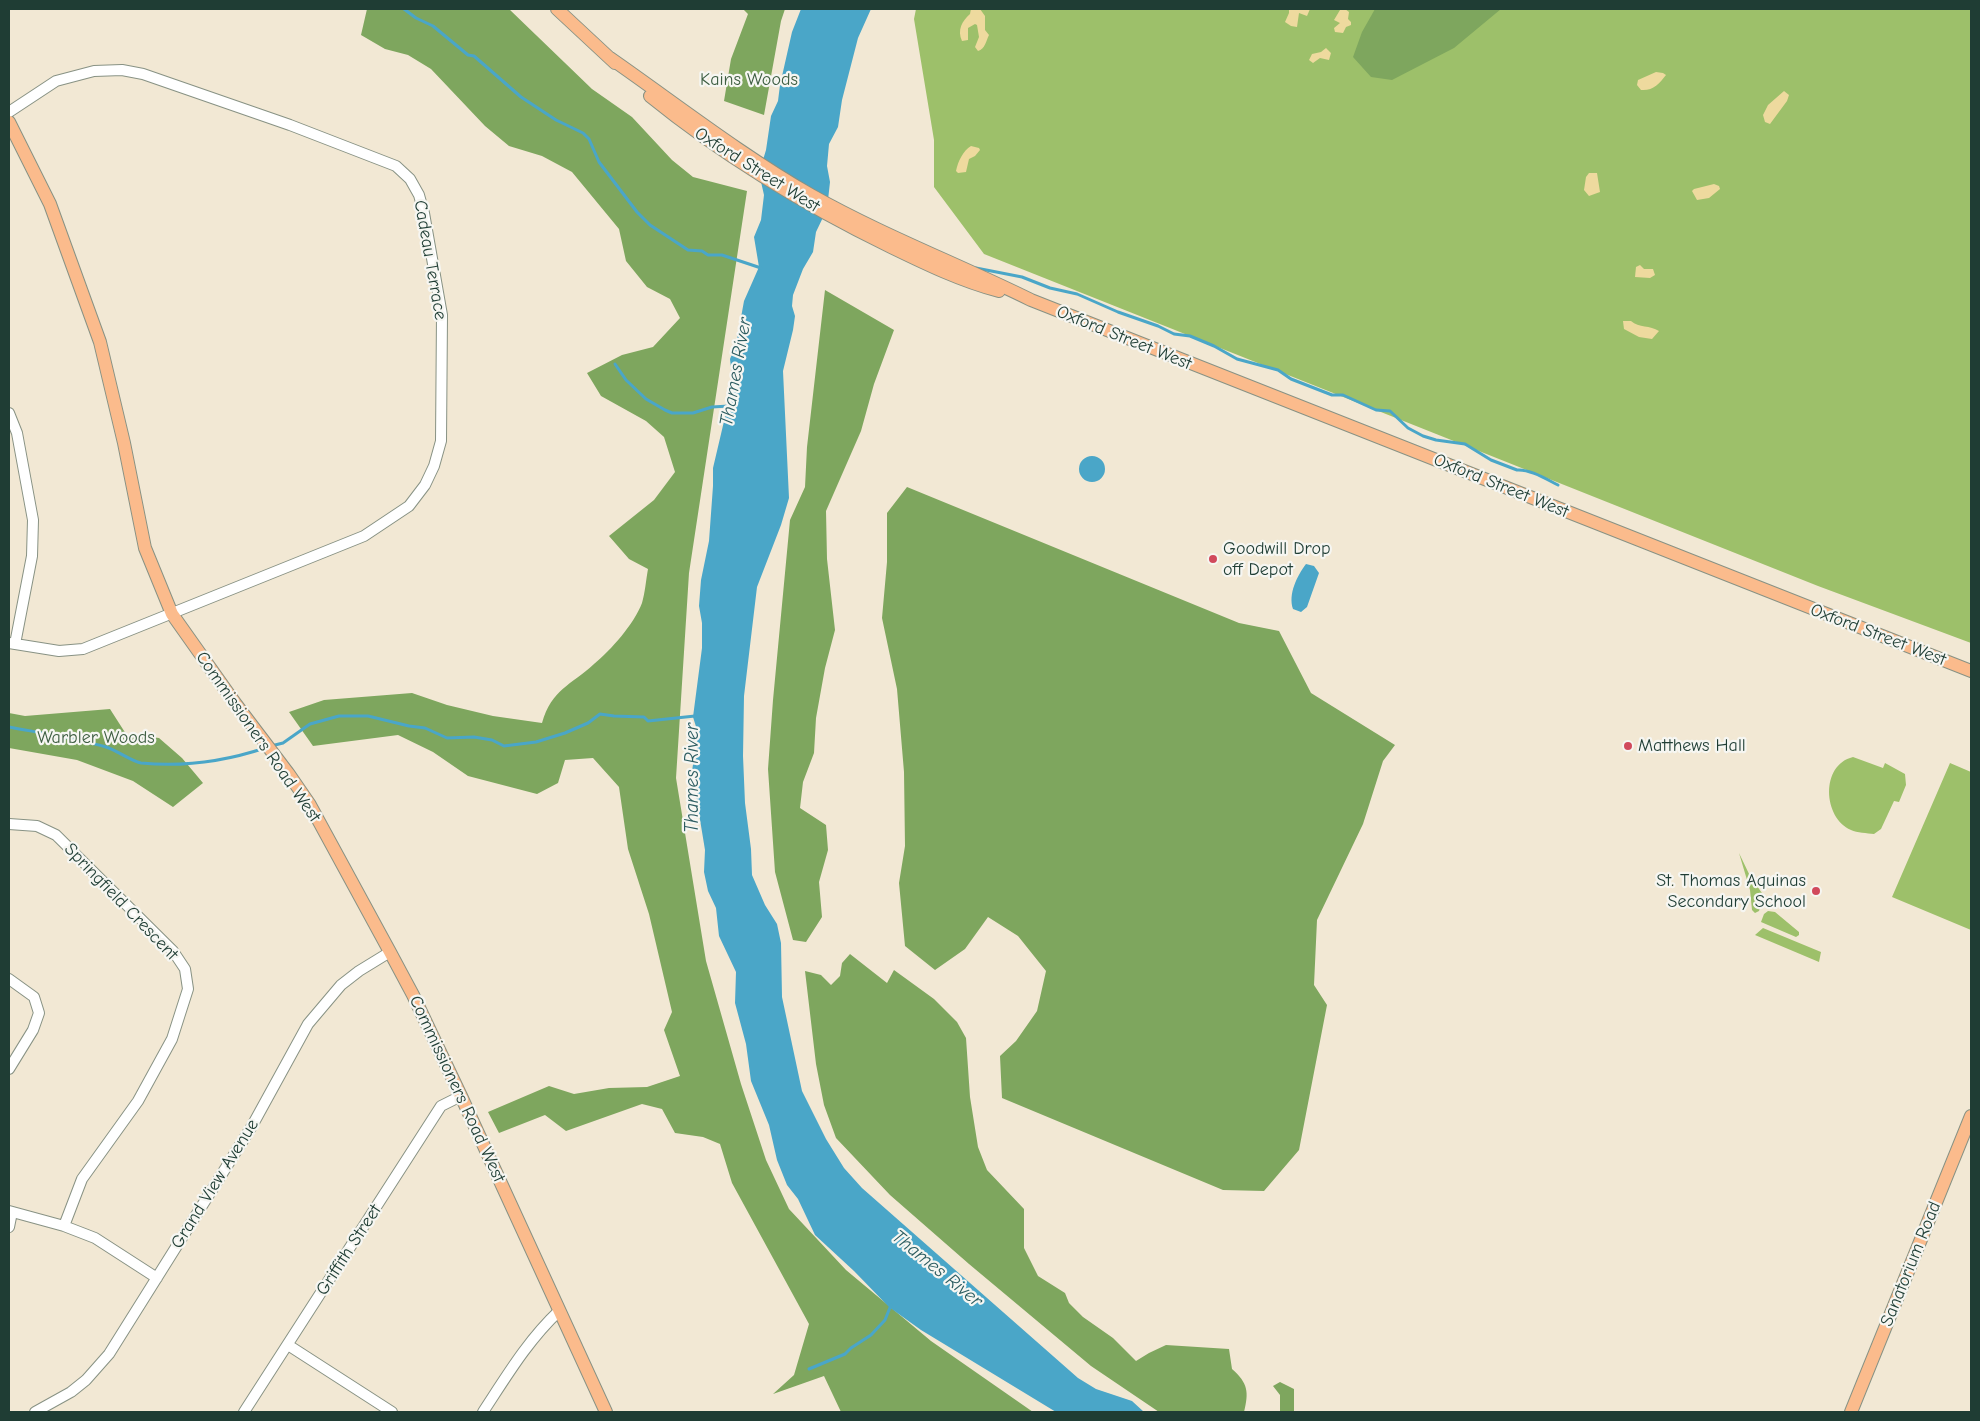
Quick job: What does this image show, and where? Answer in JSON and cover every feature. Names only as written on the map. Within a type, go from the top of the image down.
[{"type":"main road","name":"Oxford Street West","points":[[557,9],[610,58],[689,121],[727,141],[811,194],[986,283],[1971,671]]},
{"type":"main road","name":"Commissioners Road West","points":[[9,122],[50,204],[100,342],[124,443],[145,548],[172,614],[310,805],[390,952],[413,995],[461,1096],[606,1412]]},
{"type":"main road","name":"Sanatorium Road","points":[[1851,1412],[1971,1116]]},
{"type":"street","name":"Cadeau Terrace","points":[[9,112],[56,81],[94,71],[122,70],[143,74],[290,125],[396,166],[410,179],[419,195],[431,245],[442,315],[441,440],[434,466],[424,485],[409,506],[388,522],[364,536],[83,649],[59,651],[12,643]]},
{"type":"street","points":[[9,413],[17,433],[33,520],[32,556],[12,643]]},
{"type":"street","name":"Springfield Crescent","points":[[9,824],[37,826],[56,836],[173,951],[185,969],[188,989],[172,1039],[138,1101],[82,1179],[64,1226]]},
{"type":"street","name":"Grand View Avenue","points":[[35,1412],[71,1392],[86,1380],[109,1354],[252,1126],[308,1024],[341,984],[390,952]]},
{"type":"street","points":[[9,979],[34,997],[38,1014],[33,1030],[9,1069]]},
{"type":"street","name":"Griffith Street","points":[[244,1412],[441,1106],[461,1096]]},
{"type":"street","points":[[9,1227],[11,1212],[64,1226],[95,1238],[157,1278]]},
{"type":"street","points":[[482,1412],[527,1346],[540,1329],[559,1311]]},
{"type":"street","points":[[288,1345],[392,1412]]},
{"type":"green space","points":[[367,9],[509,9],[592,89],[632,117],[672,160],[693,177],[747,191],[689,573],[676,778],[706,961],[741,1084],[766,1160],[789,1209],[846,1270],[931,1341],[1033,1412],[841,1412],[824,1376],[773,1394],[794,1375],[809,1324],[732,1183],[720,1144],[703,1137],[675,1133],[662,1109],[642,1104],[566,1131],[545,1115],[499,1133],[488,1112],[549,1086],[574,1094],[609,1088],[647,1087],[680,1076],[664,1030],[672,1012],[649,914],[628,849],[619,787],[593,758],[565,760],[558,783],[537,794],[468,776],[433,752],[398,735],[313,746],[289,712],[324,700],[412,693],[447,705],[493,716],[542,723],[546,712],[557,695],[608,652],[628,628],[638,611],[643,599],[648,569],[629,559],[609,536],[654,500],[675,472],[664,437],[646,421],[601,396],[587,373],[622,355],[653,347],[680,318],[670,299],[647,287],[626,261],[619,229],[572,172],[542,156],[509,146],[485,126],[431,69],[408,55],[385,49],[361,35]]},
{"type":"green space","name":"Kains Woods","points":[[743,9],[785,9],[781,21],[764,115],[724,101],[731,59],[748,14]]},
{"type":"green space","points":[[916,9],[1971,9],[1971,643],[1818,586],[984,254],[934,187],[934,140],[914,19]]},
{"type":"green space","points":[[1375,9],[1501,9],[1454,48],[1392,80],[1371,77],[1353,57],[1362,32]]},
{"type":"green space","points":[[825,290],[894,330],[874,384],[861,431],[826,511],[827,559],[835,630],[825,668],[816,718],[814,753],[803,782],[800,808],[826,825],[828,850],[819,882],[822,917],[806,942],[793,940],[775,872],[768,769],[790,520],[805,487],[807,447]]},
{"type":"green space","points":[[907,487],[1239,623],[1279,631],[1311,693],[1395,745],[1383,761],[1363,824],[1317,920],[1314,985],[1327,1005],[1299,1150],[1264,1191],[1223,1190],[1002,1098],[1000,1056],[1016,1041],[1037,1011],[1046,971],[1018,936],[988,917],[965,949],[935,970],[905,946],[899,883],[905,846],[904,772],[897,689],[882,618],[887,562],[887,513]]},
{"type":"green space","name":"Warbler Woods","points":[[110,709],[126,734],[159,738],[182,758],[203,783],[173,807],[133,781],[77,760],[9,748],[9,713],[25,716]]},
{"type":"green space","points":[[1853,757],[1883,768],[1885,763],[1905,774],[1906,785],[1899,802],[1894,801],[1881,829],[1874,834],[1853,831],[1842,824],[1835,815],[1831,804],[1830,780],[1842,762]]},
{"type":"green space","points":[[1950,763],[1971,772],[1971,930],[1892,897]]},
{"type":"green space","points":[[1739,853],[1750,876],[1764,896],[1759,911],[1755,913],[1752,910],[1750,890]]},
{"type":"green space","points":[[1768,911],[1775,912],[1799,932],[1799,935],[1796,937],[1761,922],[1764,914]]},
{"type":"green space","points":[[1763,928],[1821,952],[1819,962],[1755,935]]},
{"type":"green space","points":[[850,954],[887,983],[894,970],[934,999],[957,1022],[966,1038],[970,1097],[978,1147],[987,1170],[1024,1209],[1024,1248],[1038,1276],[1065,1293],[1069,1303],[1083,1317],[1113,1338],[1136,1361],[1166,1345],[1229,1349],[1232,1369],[1246,1388],[1244,1412],[1159,1412],[1091,1366],[969,1264],[890,1195],[836,1138],[824,1105],[816,1064],[805,971],[821,975],[831,985],[840,976],[842,963]]},
{"type":"green space","points":[[1280,1382],[1294,1389],[1294,1412],[1280,1412],[1280,1395],[1273,1386]]},
{"type":"sand","points":[[971,9],[980,9],[985,16],[985,30],[989,35],[984,47],[978,51],[975,47],[979,37],[977,25],[975,24],[968,28],[968,40],[962,41],[960,33],[961,26],[970,14]]},
{"type":"sand","points":[[1289,9],[1310,9],[1307,16],[1299,13],[1297,27],[1285,22]]},
{"type":"sand","points":[[1345,9],[1349,12],[1348,19],[1351,25],[1346,27],[1343,33],[1335,32],[1334,28],[1340,23],[1334,20],[1340,10]]},
{"type":"sand","points":[[1326,48],[1331,53],[1329,60],[1320,58],[1313,63],[1309,60],[1312,54],[1321,52]]},
{"type":"sand","points":[[1656,72],[1666,75],[1655,86],[1641,90],[1637,85],[1638,80]]},
{"type":"sand","points":[[1784,91],[1789,95],[1787,101],[1770,124],[1765,122],[1763,115],[1768,105]]},
{"type":"sand","points":[[971,146],[980,150],[969,159],[966,172],[958,173],[956,171],[963,153]]},
{"type":"sand","points":[[1589,173],[1597,173],[1600,192],[1589,196],[1584,190],[1586,177]]},
{"type":"sand","points":[[1714,184],[1719,186],[1720,189],[1709,198],[1697,200],[1692,191],[1694,189]]},
{"type":"sand","points":[[1640,265],[1644,269],[1653,269],[1655,275],[1650,278],[1635,277],[1636,267]]},
{"type":"sand","points":[[1623,321],[1631,321],[1637,325],[1659,331],[1652,339],[1639,337],[1624,329]]},
{"type":"water","name":"Thames River","points":[[801,9],[871,9],[858,38],[842,100],[838,127],[829,144],[827,166],[830,182],[827,209],[816,232],[813,252],[803,269],[793,295],[792,306],[795,316],[783,371],[789,498],[781,525],[757,587],[744,696],[743,756],[745,803],[751,849],[752,875],[765,905],[777,924],[781,943],[782,997],[802,1091],[826,1139],[844,1168],[862,1188],[1078,1378],[1096,1389],[1132,1401],[1144,1412],[1056,1412],[921,1330],[889,1307],[815,1235],[798,1199],[787,1185],[777,1160],[769,1125],[751,1081],[746,1044],[735,1003],[736,972],[719,936],[716,908],[708,891],[704,872],[705,850],[692,771],[698,733],[693,717],[702,648],[702,623],[699,606],[701,580],[709,541],[713,468],[733,383],[730,359],[736,345],[744,301],[759,267],[754,237],[761,220],[764,195],[759,173],[766,150],[771,116],[778,101],[792,32]]},
{"type":"water","points":[[1092,456],[1101,460],[1105,469],[1101,478],[1092,482],[1083,478],[1079,469],[1083,460]]},
{"type":"water","points":[[1306,564],[1314,566],[1319,573],[1307,607],[1301,612],[1293,609],[1292,597],[1299,574]]},
{"type":"waterway","points":[[404,9],[416,18],[433,26],[468,55],[474,56],[521,97],[556,120],[583,133],[589,139],[599,162],[637,212],[650,225],[688,250],[702,251],[708,255],[722,255],[761,268]]},
{"type":"waterway","points":[[976,268],[1022,277],[1050,288],[1077,294],[1174,334],[1190,336],[1214,346],[1237,359],[1278,370],[1291,379],[1332,395],[1343,395],[1376,410],[1390,411],[1408,428],[1423,436],[1465,444],[1491,460],[1517,470],[1533,473],[1558,485]]},
{"type":"waterway","name":"Thames River","points":[[615,364],[626,380],[646,399],[672,413],[693,413],[712,407],[729,406]]},
{"type":"waterway","name":"Thames River","points":[[271,746],[283,743],[310,724],[339,716],[368,716],[425,728],[447,738],[474,737],[492,740],[504,746],[536,742],[565,733],[588,723],[600,714],[644,717],[648,721],[695,716]]},
{"type":"waterway","points":[[9,727],[70,738],[106,747],[141,763],[204,762],[250,753],[265,748]]},
{"type":"waterway","points":[[809,1369],[845,1354],[871,1335],[885,1320],[891,1305]]},
{"type":"place","name":"Goodwill Drop off Depot","points":[[1213,559]]},
{"type":"place","name":"Matthews Hall","points":[[1628,746]]},
{"type":"place","name":"St. Thomas Aquinas Secondary School","points":[[1816,891]]}]
